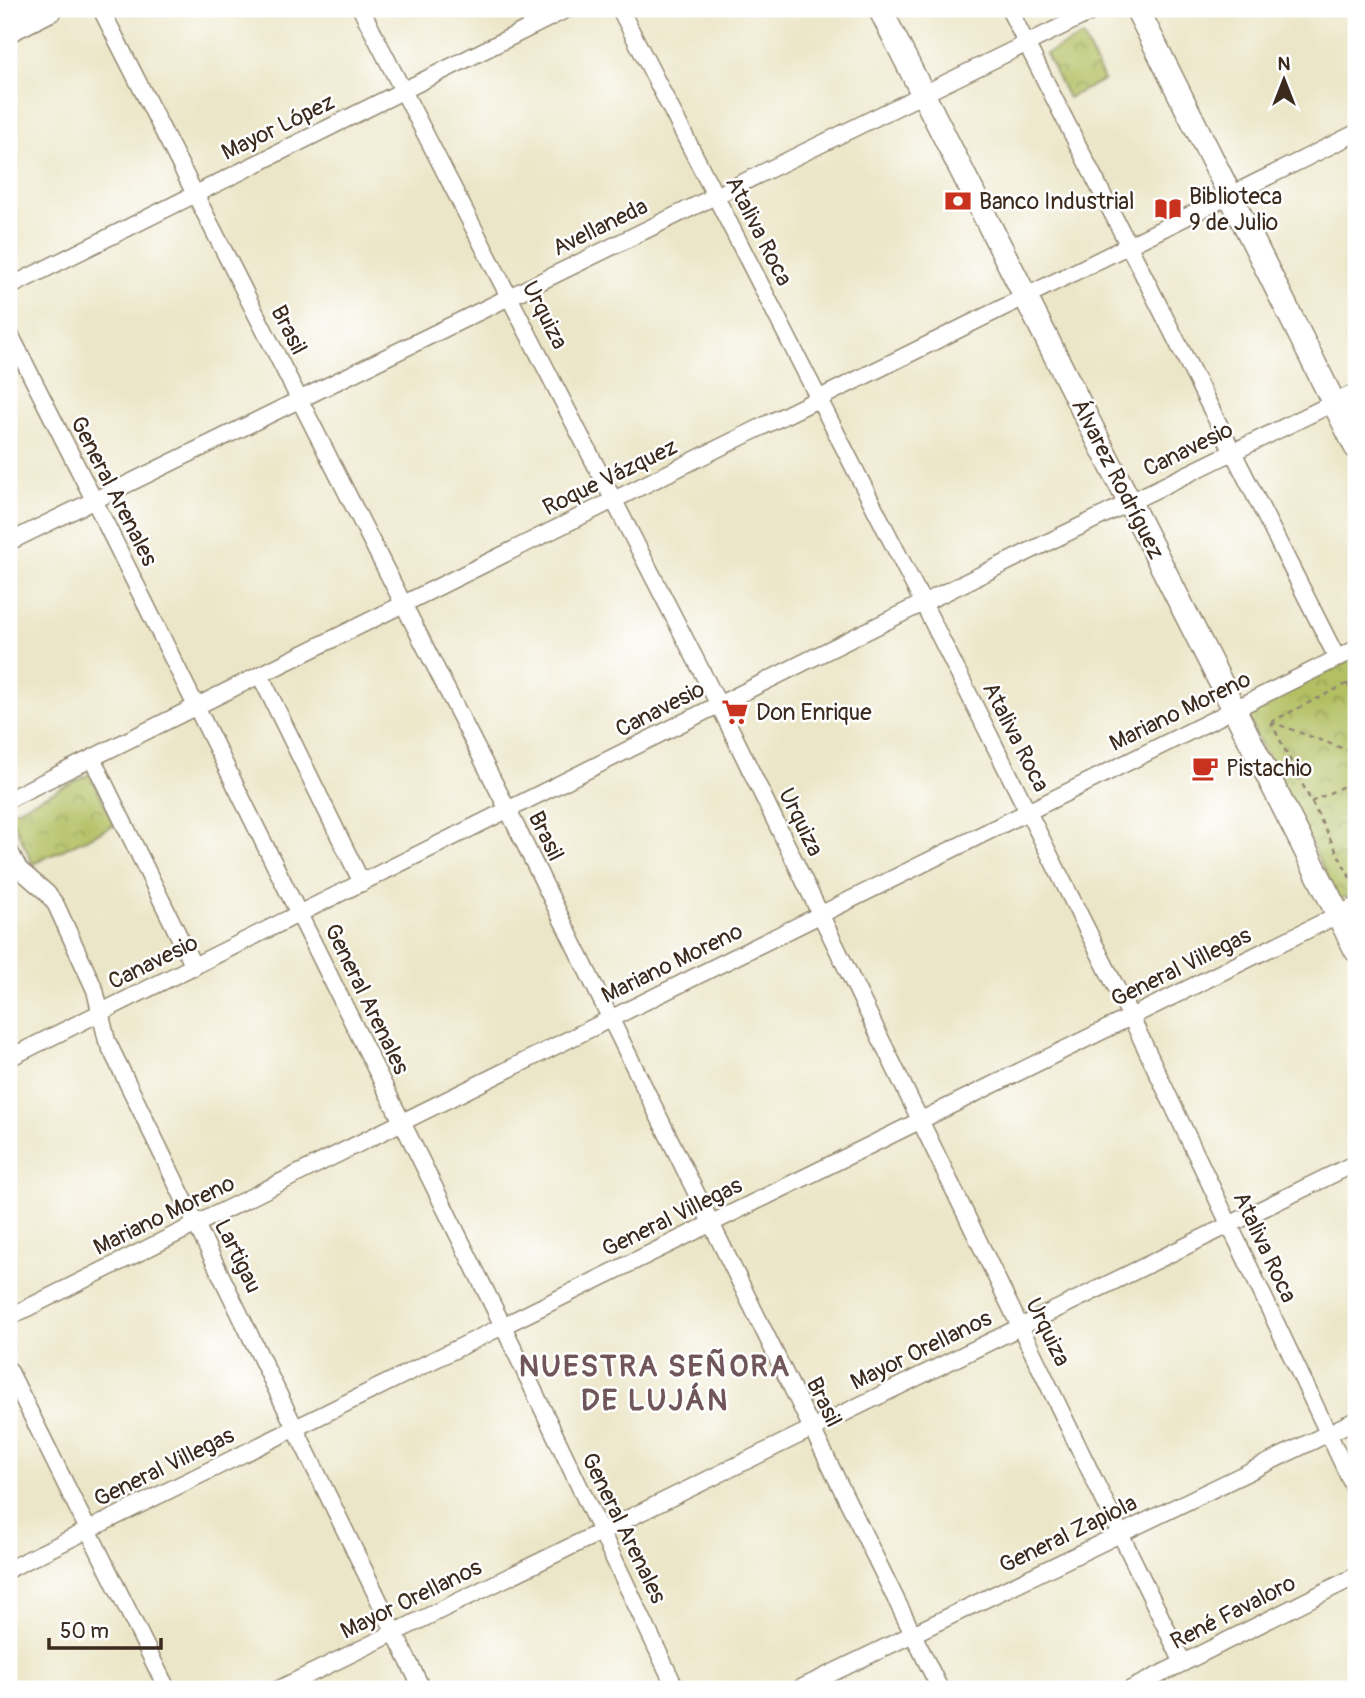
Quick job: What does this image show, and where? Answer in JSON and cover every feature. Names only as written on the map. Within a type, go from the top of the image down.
[{"type":"main road","points":[[9,30],[51,9]]},
{"type":"main road","name":"Álvarez Rodríguez","points":[[880,9],[1235,709],[1348,911],[1356,950]]},
{"type":"main road","points":[[1138,9],[1356,447]]},
{"type":"street","name":"Brasil","points":[[101,9],[508,810],[940,1689]]},
{"type":"street","name":"Urquiza","points":[[361,9],[719,705],[1183,1663]]},
{"type":"street","name":"Mayor López","points":[[9,287],[567,9]]},
{"type":"street","name":"Ataliva Roca","points":[[620,9],[923,603],[1130,1017],[1356,1492]]},
{"type":"street","points":[[1009,9],[1337,658]]},
{"type":"street","name":"Avellaneda","points":[[9,542],[1097,9]]},
{"type":"street","name":"Roque Vázquez","points":[[9,799],[1356,133]]},
{"type":"street","name":"General Arenales","points":[[9,332],[503,1326],[676,1689]]},
{"type":"street","name":"Canavesio","points":[[9,1058],[923,603],[1356,392]]},
{"type":"street","name":"Mariano Moreno","points":[[9,1317],[1356,649]]},
{"type":"street","points":[[260,675],[362,883]]},
{"type":"street","points":[[92,758],[194,967]]},
{"type":"street","name":"Lartigau","points":[[9,850],[19,869],[57,905],[95,990],[107,1041],[422,1689]]},
{"type":"street","name":"General Villegas","points":[[9,1569],[1348,911]]},
{"type":"street","name":"Mayor Orellanos","points":[[279,1689],[1356,1163]]},
{"type":"street","points":[[9,1370],[167,1689]]},
{"type":"street","name":"General Zapiola","points":[[799,1689],[1356,1420]]},
{"type":"street","name":"René Favaloro","points":[[1131,1689],[1356,1576]]},
{"type":"path","points":[[1271,722],[1356,679]]},
{"type":"path","points":[[1347,683],[1356,701]]},
{"type":"path","points":[[1271,722],[1350,751],[1356,762]]},
{"type":"path","points":[[1271,722],[1350,878]]},
{"type":"path","points":[[1350,751],[1356,747]]},
{"type":"path","points":[[1311,802],[1356,780]]},
{"type":"path","points":[[1350,878],[1356,861]]},
{"type":"path","points":[[1350,878],[1356,875]]},
{"type":"green space","points":[[1083,36],[1104,80],[1068,98],[1046,54]]},
{"type":"green space","points":[[1356,657],[1356,892],[1339,900],[1245,713]]},
{"type":"green space","points":[[90,774],[115,825],[33,864],[9,813]]},
{"type":"place","name":"Banco Industrial","points":[[958,201]]},
{"type":"place","name":"Biblioteca 9 de Julio","points":[[1168,209]]},
{"type":"place","name":"Don Enrique","points":[[735,712]]},
{"type":"place","name":"Pistachio","points":[[1205,768]]},
{"type":"district","name":"NUESTRA SEÑORA DE LUJÁN","points":[[655,1383]]}]
